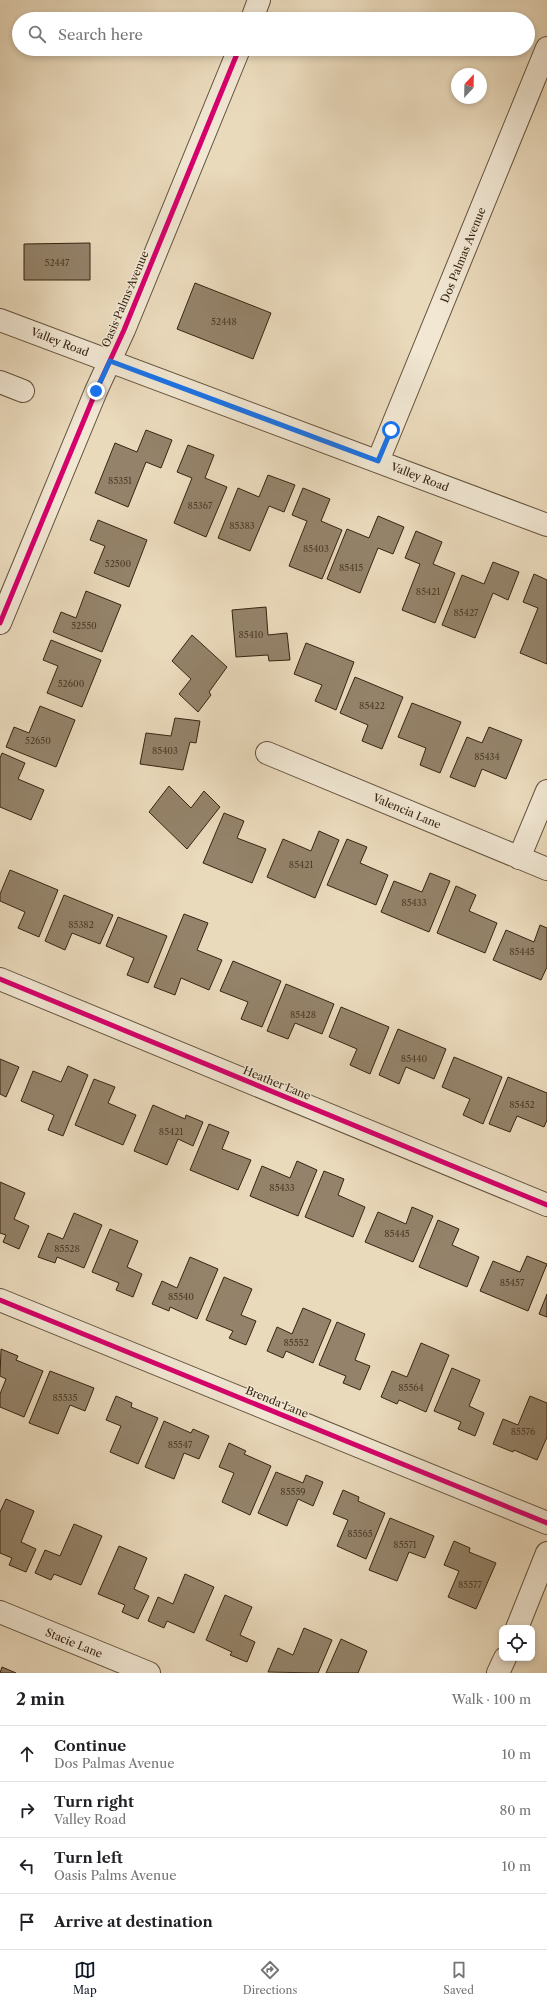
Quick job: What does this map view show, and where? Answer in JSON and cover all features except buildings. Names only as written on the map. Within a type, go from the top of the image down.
[{"type":"street","points":[[255,12],[260,0]]},
{"type":"street","name":"Dos Palmas Avenue","points":[[378,461],[547,48]]},
{"type":"street","name":"Oasis Palms Avenue","points":[[2,614],[110,361],[236,56]]},
{"type":"street","name":"Valley Road","points":[[0,320],[547,525]]},
{"type":"street","points":[[0,382],[23,390]]},
{"type":"street","name":"Valencia Lane","points":[[267,753],[547,869]]},
{"type":"street","points":[[519,858],[547,791]]},
{"type":"street","name":"Heather Lane","points":[[0,979],[547,1205]]},
{"type":"street","name":"Brenda Lane","points":[[0,1300],[547,1523]]},
{"type":"street","points":[[518,1625],[547,1553]]},
{"type":"street","name":"Stacie Lane","points":[[0,1612],[149,1673]]},
{"type":"street","points":[[498,1673],[504,1661]]},
{"type":"cycle path","points":[[0,623],[96,391],[124,330],[236,56]]},
{"type":"cycle path","points":[[0,979],[547,1205]]},
{"type":"cycle path","points":[[0,1300],[547,1523]]},
{"type":"route","points":[[96,391],[110,361],[378,461],[391,430]]}]
